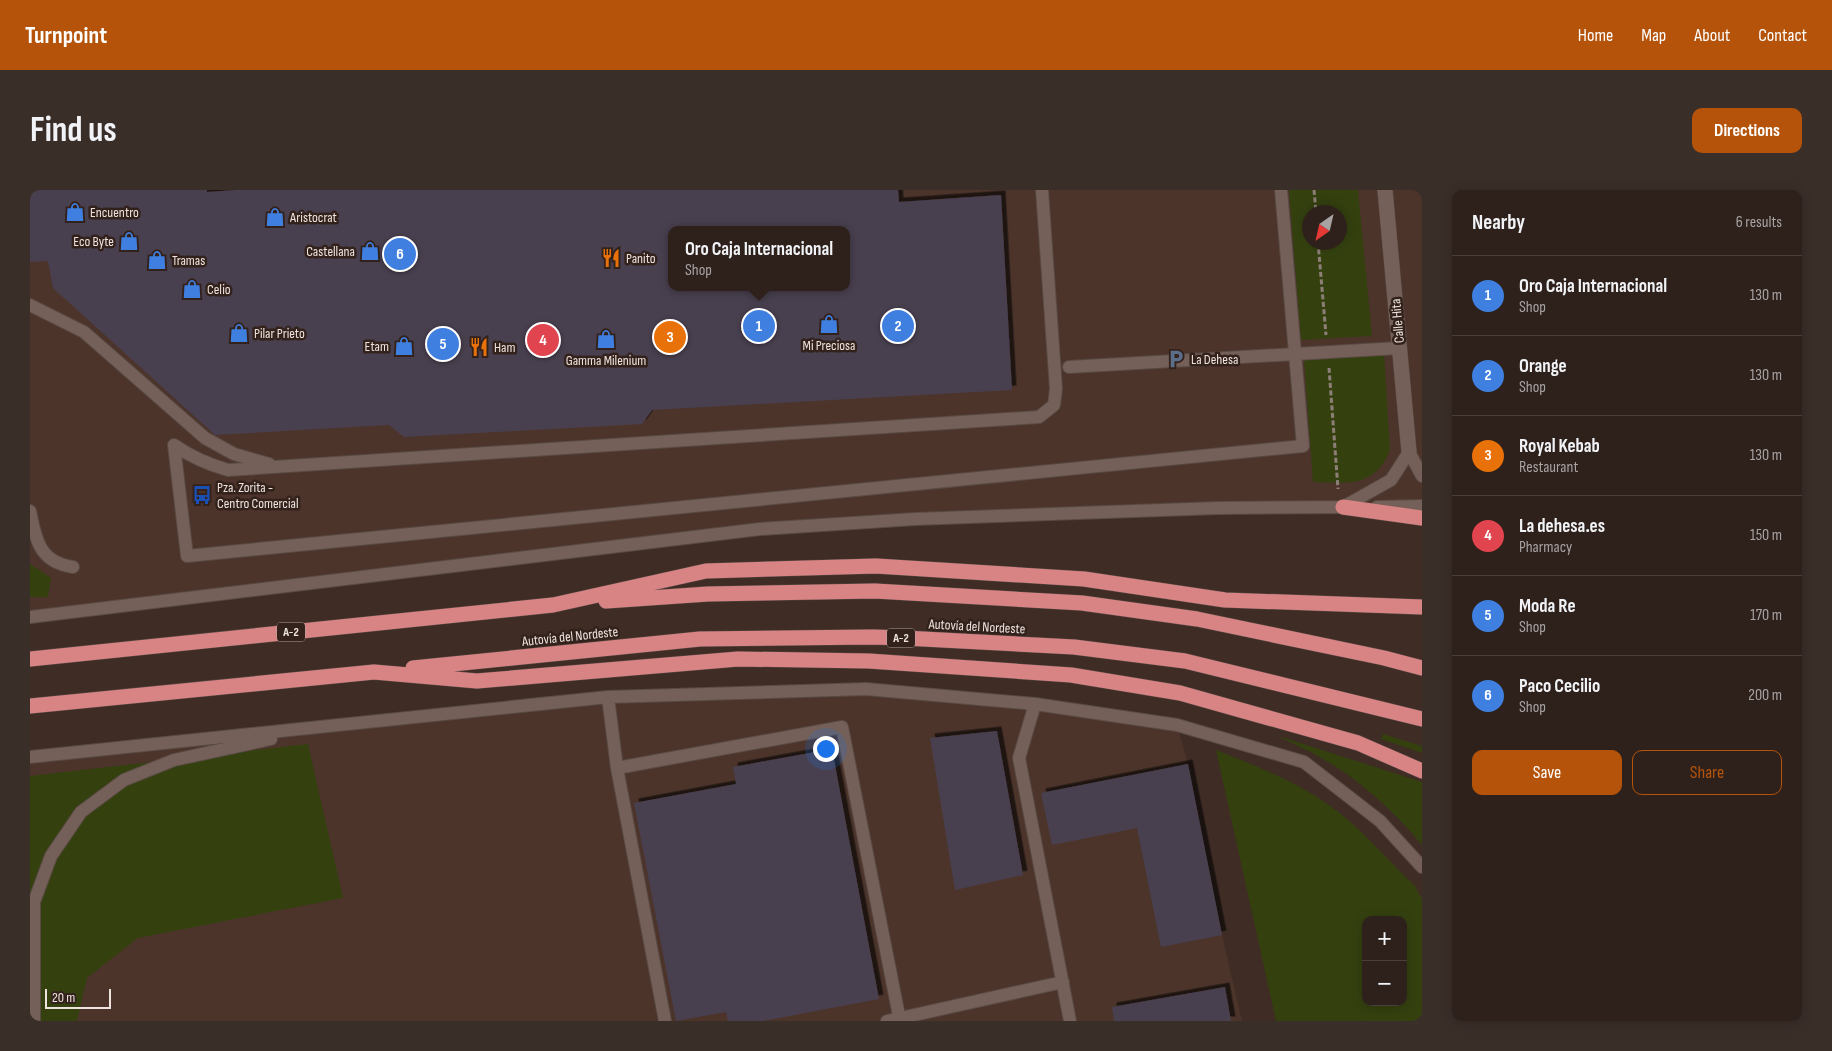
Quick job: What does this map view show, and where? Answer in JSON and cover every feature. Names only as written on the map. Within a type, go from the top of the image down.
[{"type":"highway","points":[[1341,507],[1422,518]]},
{"type":"highway","points":[[553,605],[706,571],[876,566],[1084,580],[1225,600],[1422,608]]},
{"type":"highway","name":"A-2","points":[[30,660],[553,605],[708,594],[875,591],[1082,603],[1197,619],[1384,658],[1422,668]]},
{"type":"highway","name":"Autovía del Nordeste","points":[[374,672],[700,639],[873,636],[1074,647],[1185,661],[1422,719]]},
{"type":"highway","points":[[374,672],[477,680],[738,660],[869,661],[1071,674],[1180,693],[1358,742],[1422,771]]},
{"type":"highway","name":"A-2","points":[[30,706],[374,672]]},
{"type":"street","name":"Calle Hita","points":[[1385,190],[1409,452]]},
{"type":"lane","points":[[1042,190],[1056,389],[1054,405],[1040,417],[228,470],[192,457],[174,444],[187,556],[1303,446],[1281,190]]},
{"type":"lane","points":[[30,305],[84,332],[205,438],[234,454],[279,467]]},
{"type":"lane","points":[[1069,367],[1399,348]]},
{"type":"lane","points":[[1341,507],[1391,480],[1409,452]]},
{"type":"lane","name":"Calle Hita","points":[[1409,452],[1422,476]]},
{"type":"lane","points":[[30,615],[52,614],[760,529],[954,518],[1218,508],[1422,506]]},
{"type":"lane","points":[[30,511],[35,534],[44,554],[60,566],[73,568]]},
{"type":"lane","points":[[30,756],[608,697],[866,689],[1035,704],[1177,725],[1304,762],[1380,821],[1422,867]]},
{"type":"lane","points":[[608,697],[617,768],[665,1021]]},
{"type":"lane","points":[[1035,704],[1019,758],[1070,1021]]},
{"type":"lane","points":[[34,1021],[34,902],[51,856],[81,812],[124,780],[174,760],[326,726]]},
{"type":"lane","points":[[617,768],[842,727],[900,1020]]},
{"type":"lane","points":[[887,1021],[900,1020],[1063,982]]},
{"type":"path","points":[[1314,190],[1315,205]]},
{"type":"path","points":[[1319,250],[1341,507]]},
{"type":"shaded area","points":[[30,190],[1422,190],[1422,506],[760,529],[30,617]]},
{"type":"shaded area","points":[[866,689],[1177,725],[1188,764],[1222,935],[1242,1021],[30,1021],[30,757],[608,697]]},
{"type":"green space","points":[[1289,190],[1358,190],[1372,336],[1301,340]]},
{"type":"green space","points":[[1384,353],[1390,450],[1384,462],[1377,471],[1359,481],[1338,483],[1313,482],[1304,358]]},
{"type":"green space","points":[[30,564],[51,578],[48,597],[30,597]]},
{"type":"green space","points":[[1383,734],[1422,746],[1422,753],[1381,739]]},
{"type":"green space","points":[[1275,735],[1422,782],[1422,845],[1389,809],[1364,787],[1337,767]]},
{"type":"green space","points":[[308,744],[343,898],[138,938],[87,978],[77,1021],[30,1021],[30,776]]},
{"type":"green space","points":[[1216,750],[1285,779],[1317,797],[1365,835],[1415,886],[1422,899],[1422,1021],[1276,1021]]},
{"type":"building","points":[[30,190],[207,190],[207,192],[236,190],[898,190],[899,202],[1001,195],[1012,390],[652,410],[642,424],[404,437],[389,425],[215,435],[53,288],[48,261],[30,262]]},
{"type":"building","points":[[997,731],[1023,875],[955,890],[930,738]]},
{"type":"building","points":[[832,749],[879,999],[763,1021],[728,1021],[726,1012],[676,1021],[634,803],[736,784],[733,767]]},
{"type":"building","points":[[1188,764],[1222,935],[1161,947],[1137,828],[1052,845],[1041,793]]},
{"type":"building","points":[[1225,987],[1231,1021],[1114,1021],[1112,1007]]},
{"type":"place","name":"Encuentro","points":[[75,212]]},
{"type":"place","name":"Aristocrat","points":[[275,217]]},
{"type":"place","name":"Eco Byte","points":[[129,241]]},
{"type":"place","name":"Castellana","points":[[370,251]]},
{"type":"place","name":"Paco Cecilio","points":[[400,254]]},
{"type":"place","name":"Panito","points":[[611,258]]},
{"type":"place","name":"Tramas","points":[[157,260]]},
{"type":"place","name":"Celio","points":[[192,289]]},
{"type":"place","name":"Mi Preciosa","points":[[829,324]]},
{"type":"place","name":"Oro Caja Internacional","points":[[759,326]]},
{"type":"place","name":"Orange","points":[[898,326]]},
{"type":"place","name":"Pilar Prieto","points":[[239,333]]},
{"type":"place","name":"Royal Kebab","points":[[670,337]]},
{"type":"place","name":"Gamma Milenium","points":[[606,339]]},
{"type":"place","name":"La dehesa.es","points":[[543,340]]},
{"type":"place","name":"Moda Re","points":[[443,344]]},
{"type":"place","name":"Etam","points":[[404,346]]},
{"type":"place","name":"Ham","points":[[479,347]]},
{"type":"place","name":"La Dehesa","points":[[1176,359]]},
{"type":"place","name":"Pza. Zorita - Centro Comercial","points":[[202,495]]}]
